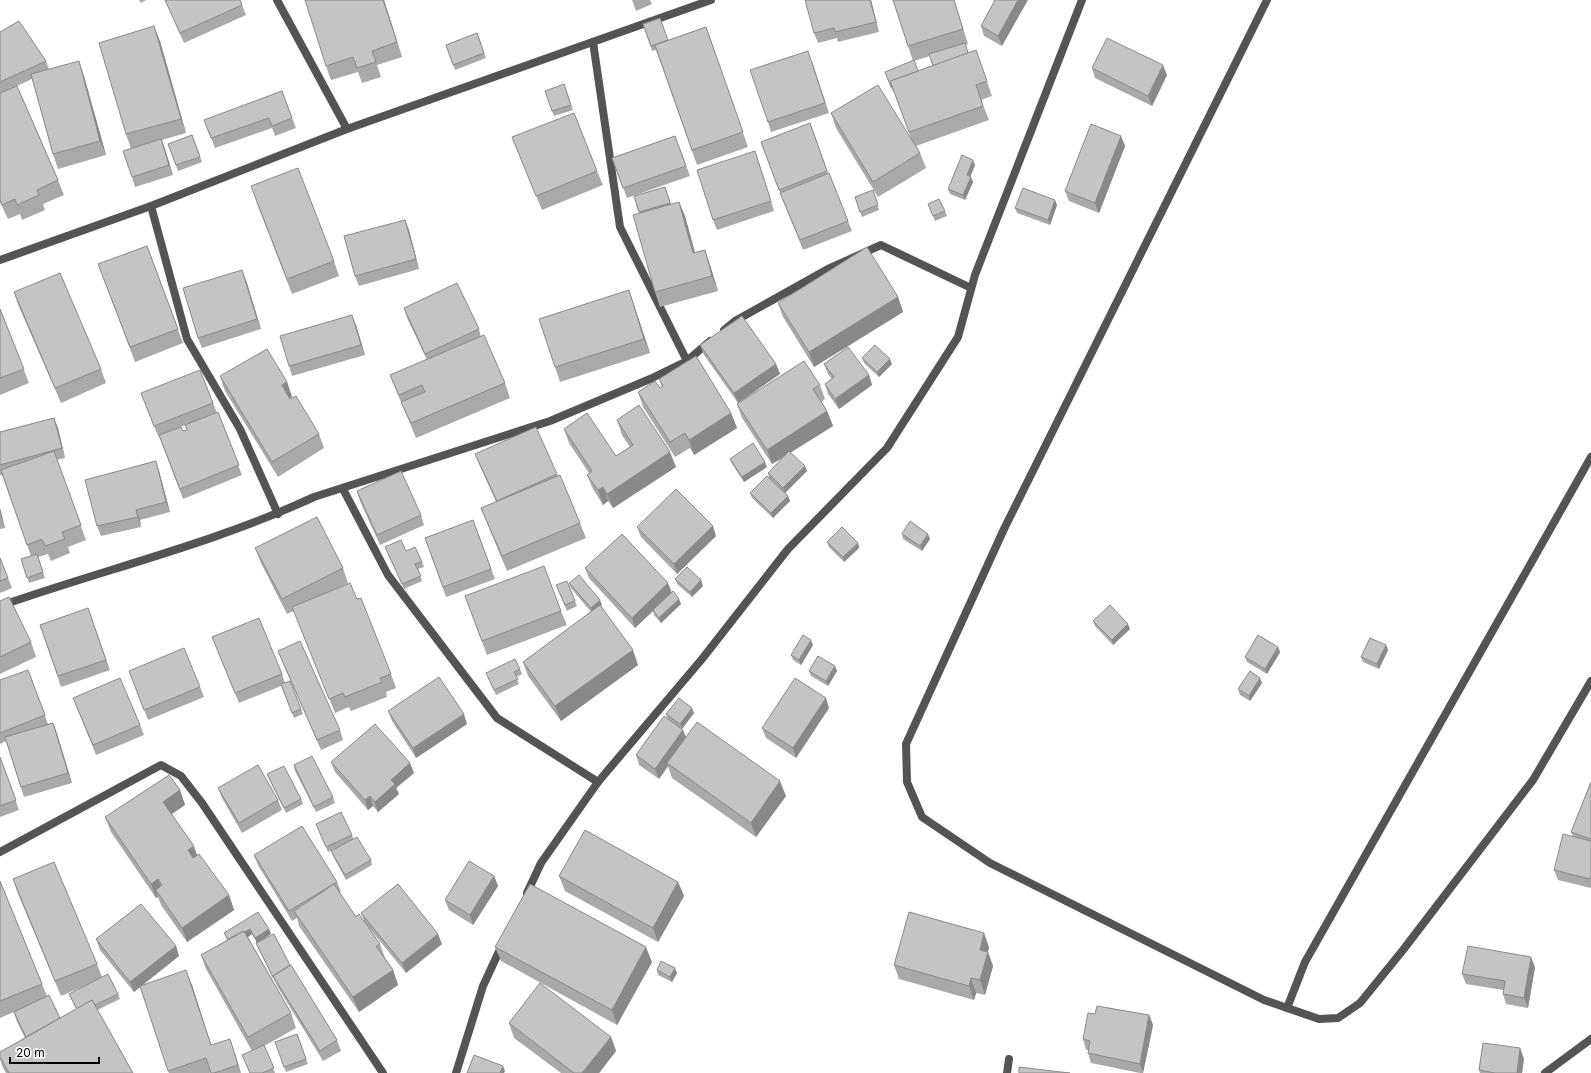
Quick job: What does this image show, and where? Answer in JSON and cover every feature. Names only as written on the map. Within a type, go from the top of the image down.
[{"type":"street","points":[[277,0],[346,129]]},
{"type":"street","points":[[0,260],[151,206],[346,129],[711,0]]},
{"type":"street","points":[[522,904],[541,863],[598,782],[702,659],[788,549],[887,448],[958,337],[978,268],[1082,0]]},
{"type":"street","points":[[1267,0],[1004,529],[906,744],[907,782],[922,817],[990,863],[1264,1000],[1319,1019],[1338,1018],[1360,1003],[1403,950],[1533,780],[1591,681]]},
{"type":"street","points":[[593,42],[620,228],[687,361]]},
{"type":"street","points":[[151,206],[187,339],[240,429],[278,514]]},
{"type":"street","points":[[0,606],[207,540],[278,514],[314,497],[343,489],[550,421],[687,361],[735,321],[828,269],[881,245],[971,288]]},
{"type":"street","points":[[1287,1008],[1306,962],[1591,457]]},
{"type":"street","points":[[343,489],[388,575],[497,718],[598,782]]},
{"type":"street","points":[[0,852],[161,765],[181,776],[206,810],[383,1073]]},
{"type":"street","points":[[456,1073],[483,986],[506,938]]},
{"type":"street","points":[[1546,1073],[1591,1039]]},
{"type":"street","points":[[1006,1073],[1009,1059]]},
{"type":"building","points":[[165,0],[240,0],[242,5],[180,33]]},
{"type":"building","points":[[305,0],[383,0],[397,42],[372,51],[376,62],[357,68],[353,57],[326,66]]},
{"type":"building","points":[[805,0],[870,0],[876,22],[835,32],[834,28],[814,33]]},
{"type":"building","points":[[893,0],[954,0],[963,29],[908,46]]},
{"type":"building","points":[[995,0],[1018,0],[998,36],[981,26]]},
{"type":"building","points":[[660,18],[668,40],[651,46],[643,24]]},
{"type":"building","points":[[19,21],[46,61],[0,82],[0,32]]},
{"type":"building","points":[[154,26],[181,119],[126,134],[99,43]]},
{"type":"building","points":[[706,27],[743,132],[692,150],[655,45]]},
{"type":"building","points":[[477,33],[484,53],[453,65],[446,45]]},
{"type":"building","points":[[1107,38],[1163,65],[1148,96],[1092,68]]},
{"type":"building","points":[[965,43],[968,53],[933,66],[929,54]]},
{"type":"building","points":[[976,50],[987,81],[976,85],[983,106],[909,132],[890,81]]},
{"type":"building","points":[[808,51],[825,103],[768,122],[750,70]]},
{"type":"building","points":[[914,60],[918,71],[890,81],[891,87],[885,72]]},
{"type":"building","points":[[79,61],[100,141],[53,154],[31,74]]},
{"type":"building","points":[[564,84],[571,105],[552,111],[545,91]]},
{"type":"building","points":[[878,85],[920,153],[873,182],[831,113]]},
{"type":"building","points":[[17,86],[58,180],[37,190],[39,195],[17,205],[15,199],[2,205],[0,199],[0,93]]},
{"type":"building","points":[[282,91],[292,118],[272,126],[269,118],[211,138],[204,120]]},
{"type":"building","points":[[574,113],[597,171],[536,196],[512,137]]},
{"type":"building","points":[[810,123],[827,171],[779,190],[761,142]]},
{"type":"building","points":[[1091,124],[1121,136],[1095,203],[1065,191]]},
{"type":"building","points":[[192,135],[200,157],[176,165],[168,144]]},
{"type":"building","points":[[675,136],[686,166],[623,188],[612,158]]},
{"type":"building","points":[[161,139],[169,165],[132,177],[123,151]]},
{"type":"building","points":[[755,151],[771,201],[713,220],[697,170]]},
{"type":"building","points":[[962,155],[973,160],[967,175],[971,177],[963,195],[948,189]]},
{"type":"building","points":[[298,168],[334,261],[287,279],[251,186]]},
{"type":"building","points":[[829,173],[848,221],[800,240],[780,193]]},
{"type":"building","points":[[665,187],[670,203],[639,212],[634,196]]},
{"type":"building","points":[[1023,188],[1055,200],[1048,220],[1015,208]]},
{"type":"building","points":[[873,190],[878,205],[860,212],[855,197]]},
{"type":"building","points":[[939,199],[945,211],[933,216],[928,204]]},
{"type":"building","points":[[679,202],[693,253],[705,250],[712,276],[655,292],[633,215]]},
{"type":"building","points":[[405,220],[416,259],[355,276],[344,236]]},
{"type":"building","points":[[147,246],[178,329],[130,347],[98,264]]},
{"type":"building","points":[[867,247],[898,297],[809,352],[778,303]]},
{"type":"building","points":[[242,270],[257,319],[198,338],[183,288]]},
{"type":"building","points":[[60,273],[101,369],[55,388],[14,292]]},
{"type":"building","points":[[457,283],[479,329],[425,354],[404,308]]},
{"type":"building","points":[[629,290],[644,339],[555,367],[539,319]]},
{"type":"building","points":[[0,309],[24,369],[0,378]]},
{"type":"building","points":[[352,315],[361,345],[289,366],[280,336]]},
{"type":"building","points":[[742,316],[776,364],[734,393],[700,345]]},
{"type":"building","points":[[484,335],[505,383],[411,423],[401,402],[425,392],[422,385],[399,395],[390,375]]},
{"type":"building","points":[[875,345],[890,359],[877,372],[862,358]]},
{"type":"building","points":[[848,347],[869,375],[835,399],[825,384],[834,377],[824,364]]},
{"type":"building","points":[[267,349],[287,382],[282,385],[290,399],[296,396],[319,434],[272,462],[220,376]]},
{"type":"building","points":[[696,356],[731,413],[689,440],[685,433],[670,442],[638,392],[655,381],[660,388],[663,386],[659,379]]},
{"type":"building","points":[[804,361],[820,385],[813,389],[827,411],[767,450],[737,404]]},
{"type":"building","points":[[200,370],[213,403],[154,426],[141,393]]},
{"type":"building","points":[[639,405],[670,452],[607,494],[603,487],[598,490],[587,475],[592,471],[564,429],[587,413],[616,456],[633,445],[617,420]]},
{"type":"building","points":[[218,412],[239,465],[180,489],[159,435],[181,427],[183,431],[187,430],[185,425]]},
{"type":"building","points":[[54,418],[62,448],[0,465],[0,432]]},
{"type":"building","points":[[536,427],[557,474],[497,501],[475,454]]},
{"type":"building","points":[[753,443],[765,462],[742,477],[730,459]]},
{"type":"building","points":[[54,451],[81,525],[62,532],[65,539],[45,546],[42,539],[27,545],[1,470]]},
{"type":"building","points":[[789,451],[805,466],[783,488],[768,473]]},
{"type":"building","points":[[156,461],[166,502],[136,510],[138,517],[97,526],[85,480]]},
{"type":"building","points":[[401,471],[421,515],[377,535],[357,491]]},
{"type":"building","points":[[560,475],[580,523],[502,556],[481,508]]},
{"type":"building","points":[[767,476],[788,496],[771,513],[750,493]]},
{"type":"building","points":[[676,489],[713,526],[674,564],[637,527]]},
{"type":"building","points":[[317,517],[343,568],[282,599],[255,548]]},
{"type":"building","points":[[473,520],[491,569],[443,587],[425,538]]},
{"type":"building","points":[[910,521],[928,534],[920,546],[902,534]]},
{"type":"building","points":[[842,527],[858,543],[843,557],[827,542]]},
{"type":"building","points":[[622,534],[668,583],[632,618],[585,568]]},
{"type":"building","points":[[401,540],[406,551],[415,547],[422,562],[415,564],[421,576],[402,584],[385,547]]},
{"type":"building","points":[[37,554],[43,572],[27,578],[21,559]]},
{"type":"building","points":[[0,558],[8,578],[0,581]]},
{"type":"building","points":[[544,566],[561,611],[482,641],[465,596]]},
{"type":"building","points":[[687,567],[701,580],[690,592],[675,579]]},
{"type":"building","points":[[579,575],[600,600],[591,608],[569,583]]},
{"type":"building","points":[[567,581],[575,601],[565,605],[556,585]]},
{"type":"building","points":[[350,583],[357,599],[361,598],[391,674],[380,678],[382,682],[345,697],[343,693],[329,699],[292,607]]},
{"type":"building","points":[[673,591],[679,599],[659,618],[653,610]]},
{"type":"building","points":[[9,597],[31,642],[0,657],[0,601]]},
{"type":"building","points":[[600,605],[633,650],[555,706],[523,662]]},
{"type":"building","points":[[1110,605],[1128,624],[1112,640],[1093,621]]},
{"type":"building","points":[[88,608],[106,660],[58,676],[40,625]]},
{"type":"building","points":[[259,618],[282,674],[235,693],[212,637]]},
{"type":"building","points":[[803,635],[811,640],[799,660],[791,655]]},
{"type":"building","points":[[1258,635],[1278,647],[1265,669],[1245,657]]},
{"type":"building","points":[[1370,638],[1386,645],[1377,664],[1361,657]]},
{"type":"building","points":[[300,641],[340,730],[317,740],[278,651]]},
{"type":"building","points":[[184,648],[200,687],[144,710],[129,671]]},
{"type":"building","points":[[818,656],[835,666],[826,681],[809,671]]},
{"type":"building","points":[[515,659],[520,669],[514,672],[518,679],[494,690],[486,673]]},
{"type":"building","points":[[28,670],[45,715],[0,733],[0,680]]},
{"type":"building","points":[[1250,671],[1260,678],[1249,696],[1238,689]]},
{"type":"building","points":[[439,677],[464,714],[413,748],[388,711]]},
{"type":"building","points":[[120,678],[140,725],[93,745],[73,698]]},
{"type":"building","points":[[795,678],[826,698],[793,748],[762,728]]},
{"type":"building","points":[[290,681],[301,709],[292,713],[281,684]]},
{"type":"building","points":[[679,698],[692,708],[680,724],[666,714]]},
{"type":"building","points":[[664,716],[683,730],[655,769],[636,755]]},
{"type":"building","points":[[697,722],[780,781],[751,823],[667,763]]},
{"type":"building","points":[[53,723],[68,773],[21,787],[5,737]]},
{"type":"building","points":[[375,724],[410,763],[391,780],[395,784],[375,802],[370,796],[365,800],[331,762]]},
{"type":"building","points":[[312,756],[333,797],[314,807],[294,765]]},
{"type":"building","points":[[0,757],[16,800],[0,806]]},
{"type":"building","points":[[258,765],[278,800],[239,823],[218,788]]},
{"type":"building","points":[[284,766],[301,799],[284,808],[267,774]]},
{"type":"building","points":[[169,775],[180,790],[163,802],[194,846],[188,850],[193,858],[199,854],[229,895],[182,928],[156,890],[162,885],[158,879],[151,884],[105,817]]},
{"type":"building","points":[[1591,782],[1591,839],[1571,832]]},
{"type":"building","points":[[341,812],[352,835],[326,847],[316,824]]},
{"type":"building","points":[[302,826],[337,882],[289,911],[254,855]]},
{"type":"building","points":[[585,830],[678,882],[653,928],[559,876]]},
{"type":"building","points":[[1563,834],[1591,841],[1590,879],[1554,870]]},
{"type":"building","points":[[357,837],[371,860],[345,875],[331,851]]},
{"type":"building","points":[[469,861],[494,876],[470,915],[445,900]]},
{"type":"building","points":[[54,862],[97,964],[55,981],[13,879]]},
{"type":"building","points":[[0,881],[42,984],[0,1001]]},
{"type":"building","points":[[334,884],[356,917],[359,914],[380,944],[376,946],[393,970],[353,997],[294,911]]},
{"type":"building","points":[[398,884],[438,934],[402,963],[361,913]]},
{"type":"building","points":[[530,884],[646,947],[612,1010],[495,947]]},
{"type":"building","points":[[141,904],[176,946],[130,982],[96,939]]},
{"type":"building","points":[[258,912],[269,929],[255,938],[250,929],[228,939],[224,933]]},
{"type":"building","points":[[909,912],[984,933],[980,950],[988,952],[980,980],[971,978],[969,986],[894,965]]},
{"type":"building","points":[[244,931],[291,1013],[248,1037],[201,955]]},
{"type":"building","points":[[274,934],[290,965],[273,977],[256,943]]},
{"type":"building","points":[[1468,946],[1531,957],[1524,998],[1503,994],[1505,981],[1462,974]]},
{"type":"building","points":[[661,961],[675,968],[670,977],[657,970]]},
{"type":"building","points":[[291,965],[337,1040],[320,1051],[273,976]]},
{"type":"building","points":[[186,970],[211,1045],[230,1039],[238,1065],[211,1073],[206,1058],[168,1071],[140,986]]},
{"type":"building","points":[[108,974],[118,994],[95,1005],[92,1000],[77,1009],[69,994]]},
{"type":"building","points":[[540,983],[611,1037],[582,1073],[574,1073],[509,1023]]},
{"type":"building","points":[[49,995],[60,1018],[26,1037],[14,1012]]},
{"type":"building","points":[[92,1000],[133,1073],[9,1073],[0,1057],[0,1052]]},
{"type":"building","points":[[1097,1006],[1149,1015],[1140,1064],[1088,1053],[1090,1041],[1083,1039],[1088,1013],[1095,1014]]},
{"type":"building","points":[[297,1034],[306,1059],[284,1067],[275,1042]]},
{"type":"building","points":[[1483,1043],[1520,1048],[1517,1073],[1495,1073],[1479,1070]]},
{"type":"building","points":[[264,1045],[274,1068],[262,1073],[250,1073],[242,1055]]},
{"type":"building","points":[[474,1055],[503,1066],[500,1073],[467,1073]]},
{"type":"building","points":[[1019,1067],[1070,1073],[1019,1073]]}]
